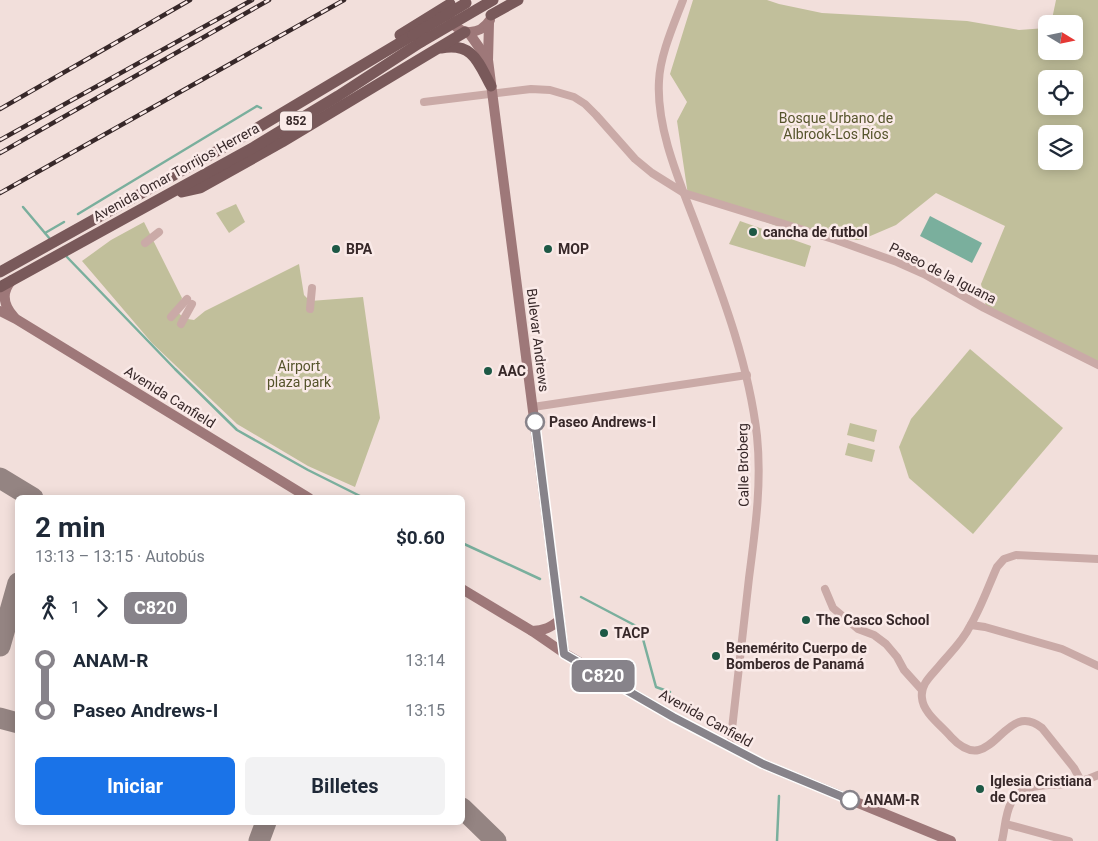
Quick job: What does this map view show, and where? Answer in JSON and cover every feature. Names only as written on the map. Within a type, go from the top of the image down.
[{"type":"main road","name":"Avenida Omar Torrijos Herrera","points":[[0,272],[244,136],[471,0]]},
{"type":"main road","name":"Bulevar Andrews","points":[[489,0],[492,8],[488,60],[564,654]]},
{"type":"main road","name":"Avenida Omar Torrijos Herrera","points":[[0,287],[271,137],[415,35],[493,0]]},
{"type":"main road","points":[[168,195],[200,188],[282,142],[467,32],[479,31],[490,19],[518,0]]},
{"type":"main road","points":[[415,35],[450,2]]},
{"type":"main road","name":"Bulevar Andrews","points":[[450,2],[449,13],[452,22],[458,29],[467,32],[488,60]]},
{"type":"main road","points":[[415,35],[422,29],[429,34],[432,46],[428,54]]},
{"type":"main road","points":[[439,48],[455,47],[464,49],[472,54],[492,90]]},
{"type":"main road","points":[[12,280],[6,290],[5,298],[8,310],[16,319]]},
{"type":"main road","name":"Avenida Canfield","points":[[0,311],[303,495]]},
{"type":"main road","name":"Avenida Canfield","points":[[465,591],[532,631],[564,654],[673,717],[730,747],[778,770],[952,841]]},
{"type":"main road","points":[[532,631],[542,631],[560,620]]},
{"type":"street","name":"Calle Broberg","points":[[683,0],[669,38],[659,80],[660,108],[664,129],[684,193],[735,333],[747,375],[757,432],[759,489],[730,747]]},
{"type":"street","name":"Paseo de la Iguana","points":[[424,102],[492,90],[545,89],[574,97],[591,109],[635,159],[652,173],[684,193],[882,256],[924,274],[984,308],[1098,365]]},
{"type":"street","points":[[145,243],[159,232]]},
{"type":"street","points":[[310,309],[312,288]]},
{"type":"street","points":[[172,317],[190,301],[181,324]]},
{"type":"street","points":[[533,407],[747,375]]},
{"type":"street","points":[[1081,781],[1074,768],[1045,732],[1031,722],[1013,724],[981,750],[963,749],[926,709],[922,700],[922,690],[926,681],[971,625],[1001,562],[1008,557],[1016,555],[1098,559]]},
{"type":"street","points":[[825,589],[833,608],[858,629],[874,635],[886,644],[897,657],[904,670],[922,690]]},
{"type":"street","points":[[971,625],[985,627],[1062,649],[1098,666]]},
{"type":"street","points":[[1002,841],[1010,803],[1023,790],[1034,786],[1081,781],[1098,776]]},
{"type":"street","points":[[1006,824],[1069,841]]},
{"type":"green space","name":"Bosque Urbano de Albrook-Los Ríos","points":[[693,0],[767,0],[822,13],[967,21],[1019,30],[1038,29],[1038,60],[1083,60],[1083,15],[1053,15],[1056,0],[1098,0],[1098,363],[986,307],[981,284],[1005,226],[936,193],[896,225],[861,240],[834,239],[777,226],[688,195],[677,121],[687,102],[670,74]]},
{"type":"green space","points":[[236,204],[245,222],[229,233],[216,213]]},
{"type":"green space","name":"cancha de futbol","points":[[740,221],[811,246],[805,267],[729,244]]},
{"type":"green space","name":"Airport plaza park","points":[[144,222],[182,298],[177,310],[186,318],[194,320],[205,311],[299,264],[304,295],[310,301],[363,297],[380,418],[355,487],[308,466],[237,424],[152,343],[82,261],[111,240]]},
{"type":"green space","points":[[970,349],[1063,428],[973,534],[909,478],[899,447],[911,419]]},
{"type":"green space","points":[[850,423],[877,430],[874,442],[847,435]]},
{"type":"green space","points":[[848,443],[875,450],[872,462],[845,455]]},
{"type":"shaded area","points":[[930,216],[982,243],[972,263],[920,236]]},
{"type":"waterway","points":[[78,214],[257,106],[261,108]]},
{"type":"waterway","points":[[23,207],[50,239]]},
{"type":"waterway","points":[[45,233],[64,222]]},
{"type":"waterway","points":[[66,256],[237,430],[308,470],[358,495]]},
{"type":"waterway","points":[[465,544],[540,579]]},
{"type":"waterway","points":[[581,597],[640,628],[656,687],[670,692]]},
{"type":"waterway","points":[[777,841],[779,796]]},
{"type":"taxiway","points":[[0,478],[28,495]]},
{"type":"taxiway","points":[[0,646],[15,594]]},
{"type":"taxiway","points":[[0,718],[15,722]]},
{"type":"taxiway","points":[[465,811],[496,841]]},
{"type":"taxiway","points":[[259,841],[265,825]]},
{"type":"railway","points":[[0,109],[190,0]]},
{"type":"railway","points":[[0,140],[252,0]]},
{"type":"railway","points":[[0,153],[269,0]]},
{"type":"railway","points":[[0,193],[344,0]]},
{"type":"bus line","name":"C820","points":[[535,422],[564,654],[673,717],[763,764],[850,800]]},
{"type":"place","name":"cancha de futbol","points":[[753,232]]},
{"type":"place","name":"BPA","points":[[336,249]]},
{"type":"place","name":"MOP","points":[[548,249]]},
{"type":"place","name":"AAC","points":[[488,371]]},
{"type":"place","name":"Paseo Andrews-I","points":[[535,422]]},
{"type":"place","name":"The Casco School","points":[[806,620]]},
{"type":"place","name":"TACP","points":[[604,633]]},
{"type":"place","name":"Benemérito Cuerpo de Bomberos de Panamá","points":[[716,656]]},
{"type":"place","name":"Iglesia Cristiana de Corea","points":[[980,789]]},
{"type":"place","name":"ANAM-R","points":[[850,800]]}]
